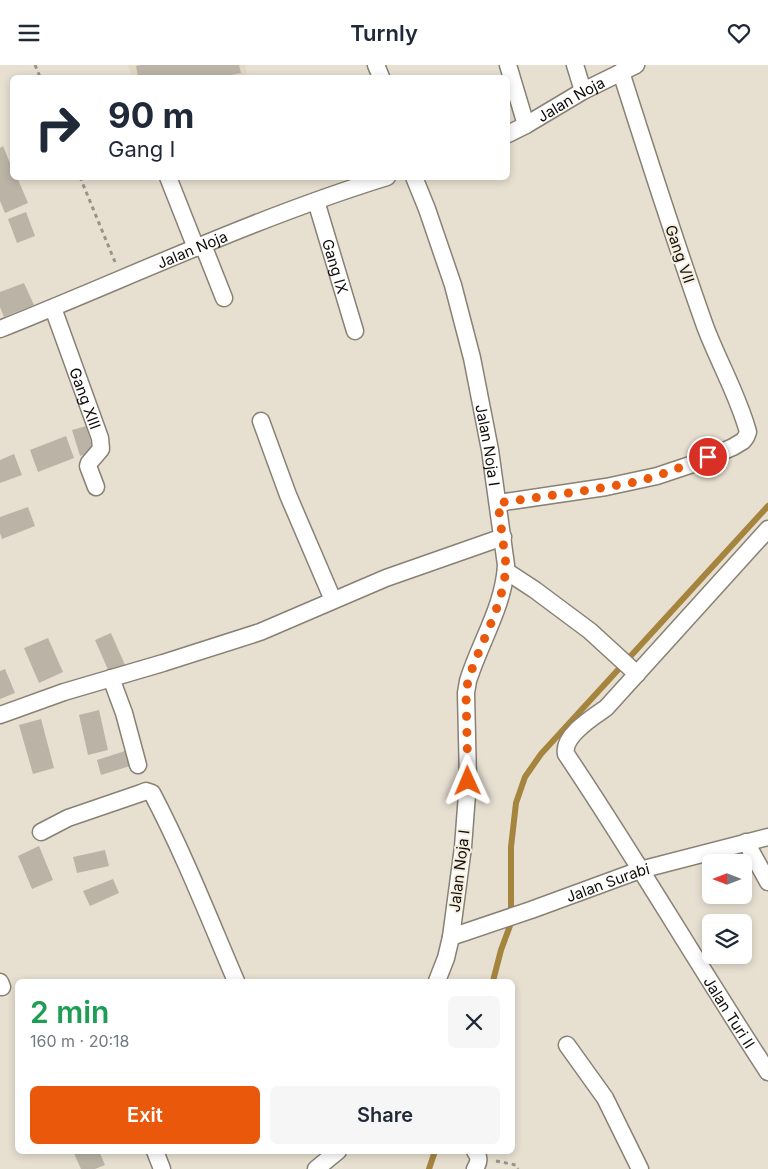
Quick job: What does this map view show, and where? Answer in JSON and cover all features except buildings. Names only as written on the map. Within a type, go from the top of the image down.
[{"type":"street","points":[[508,65],[526,125]]},
{"type":"street","points":[[575,65],[584,91]]},
{"type":"street","name":"Jalan Noja","points":[[510,133],[629,68]]},
{"type":"street","name":"Gang VII","points":[[498,503],[606,487],[657,476],[696,463],[733,447],[743,441],[748,432],[737,401],[706,329],[650,166],[629,68]]},
{"type":"street","points":[[169,180],[224,298]]},
{"type":"street","name":"Jalan Noja","points":[[0,329],[199,247],[316,201],[377,180]]},
{"type":"street","name":"Jalan Noja I","points":[[415,180],[443,254],[472,358],[488,441],[506,565],[498,603],[468,681],[466,693],[468,781],[463,847],[451,937],[439,979]]},
{"type":"street","name":"Gang IX","points":[[316,201],[356,331]]},
{"type":"street","name":"Gang XIII","points":[[53,308],[100,438],[101,449],[88,466],[96,487]]},
{"type":"street","points":[[261,421],[288,495],[333,600]]},
{"type":"street","name":"Jalan Turi II","points":[[768,529],[634,672],[606,707],[572,735],[566,743],[565,750],[768,1072]]},
{"type":"street","points":[[0,715],[64,692],[252,635],[386,578],[503,537]]},
{"type":"street","points":[[506,571],[561,609],[634,672]]},
{"type":"street","points":[[111,679],[124,713],[138,765]]},
{"type":"street","points":[[41,832],[62,820],[83,812],[146,791],[152,793],[166,819],[235,979]]},
{"type":"street","name":"Jalan Surabi","points":[[451,937],[640,870],[768,837]]},
{"type":"street","points":[[746,842],[768,882]]},
{"type":"street","points":[[567,1045],[605,1098],[640,1169]]},
{"type":"street","points":[[156,1154],[162,1169]]},
{"type":"street","points":[[319,1161],[332,1154]]},
{"type":"path","points":[[81,180],[122,279]]},
{"type":"path","points":[[476,1159],[516,1165],[518,1169]]},
{"type":"shaded area","points":[[128,65],[245,65],[247,74],[242,75],[132,75]]},
{"type":"waterway","points":[[494,979],[511,923],[511,847],[516,803],[525,777],[541,754],[768,506]]},
{"type":"waterway","points":[[429,1169],[434,1154]]},
{"type":"route","points":[[468,781],[466,693],[468,681],[498,603],[506,571],[498,503],[636,482],[696,463],[708,457]]}]
